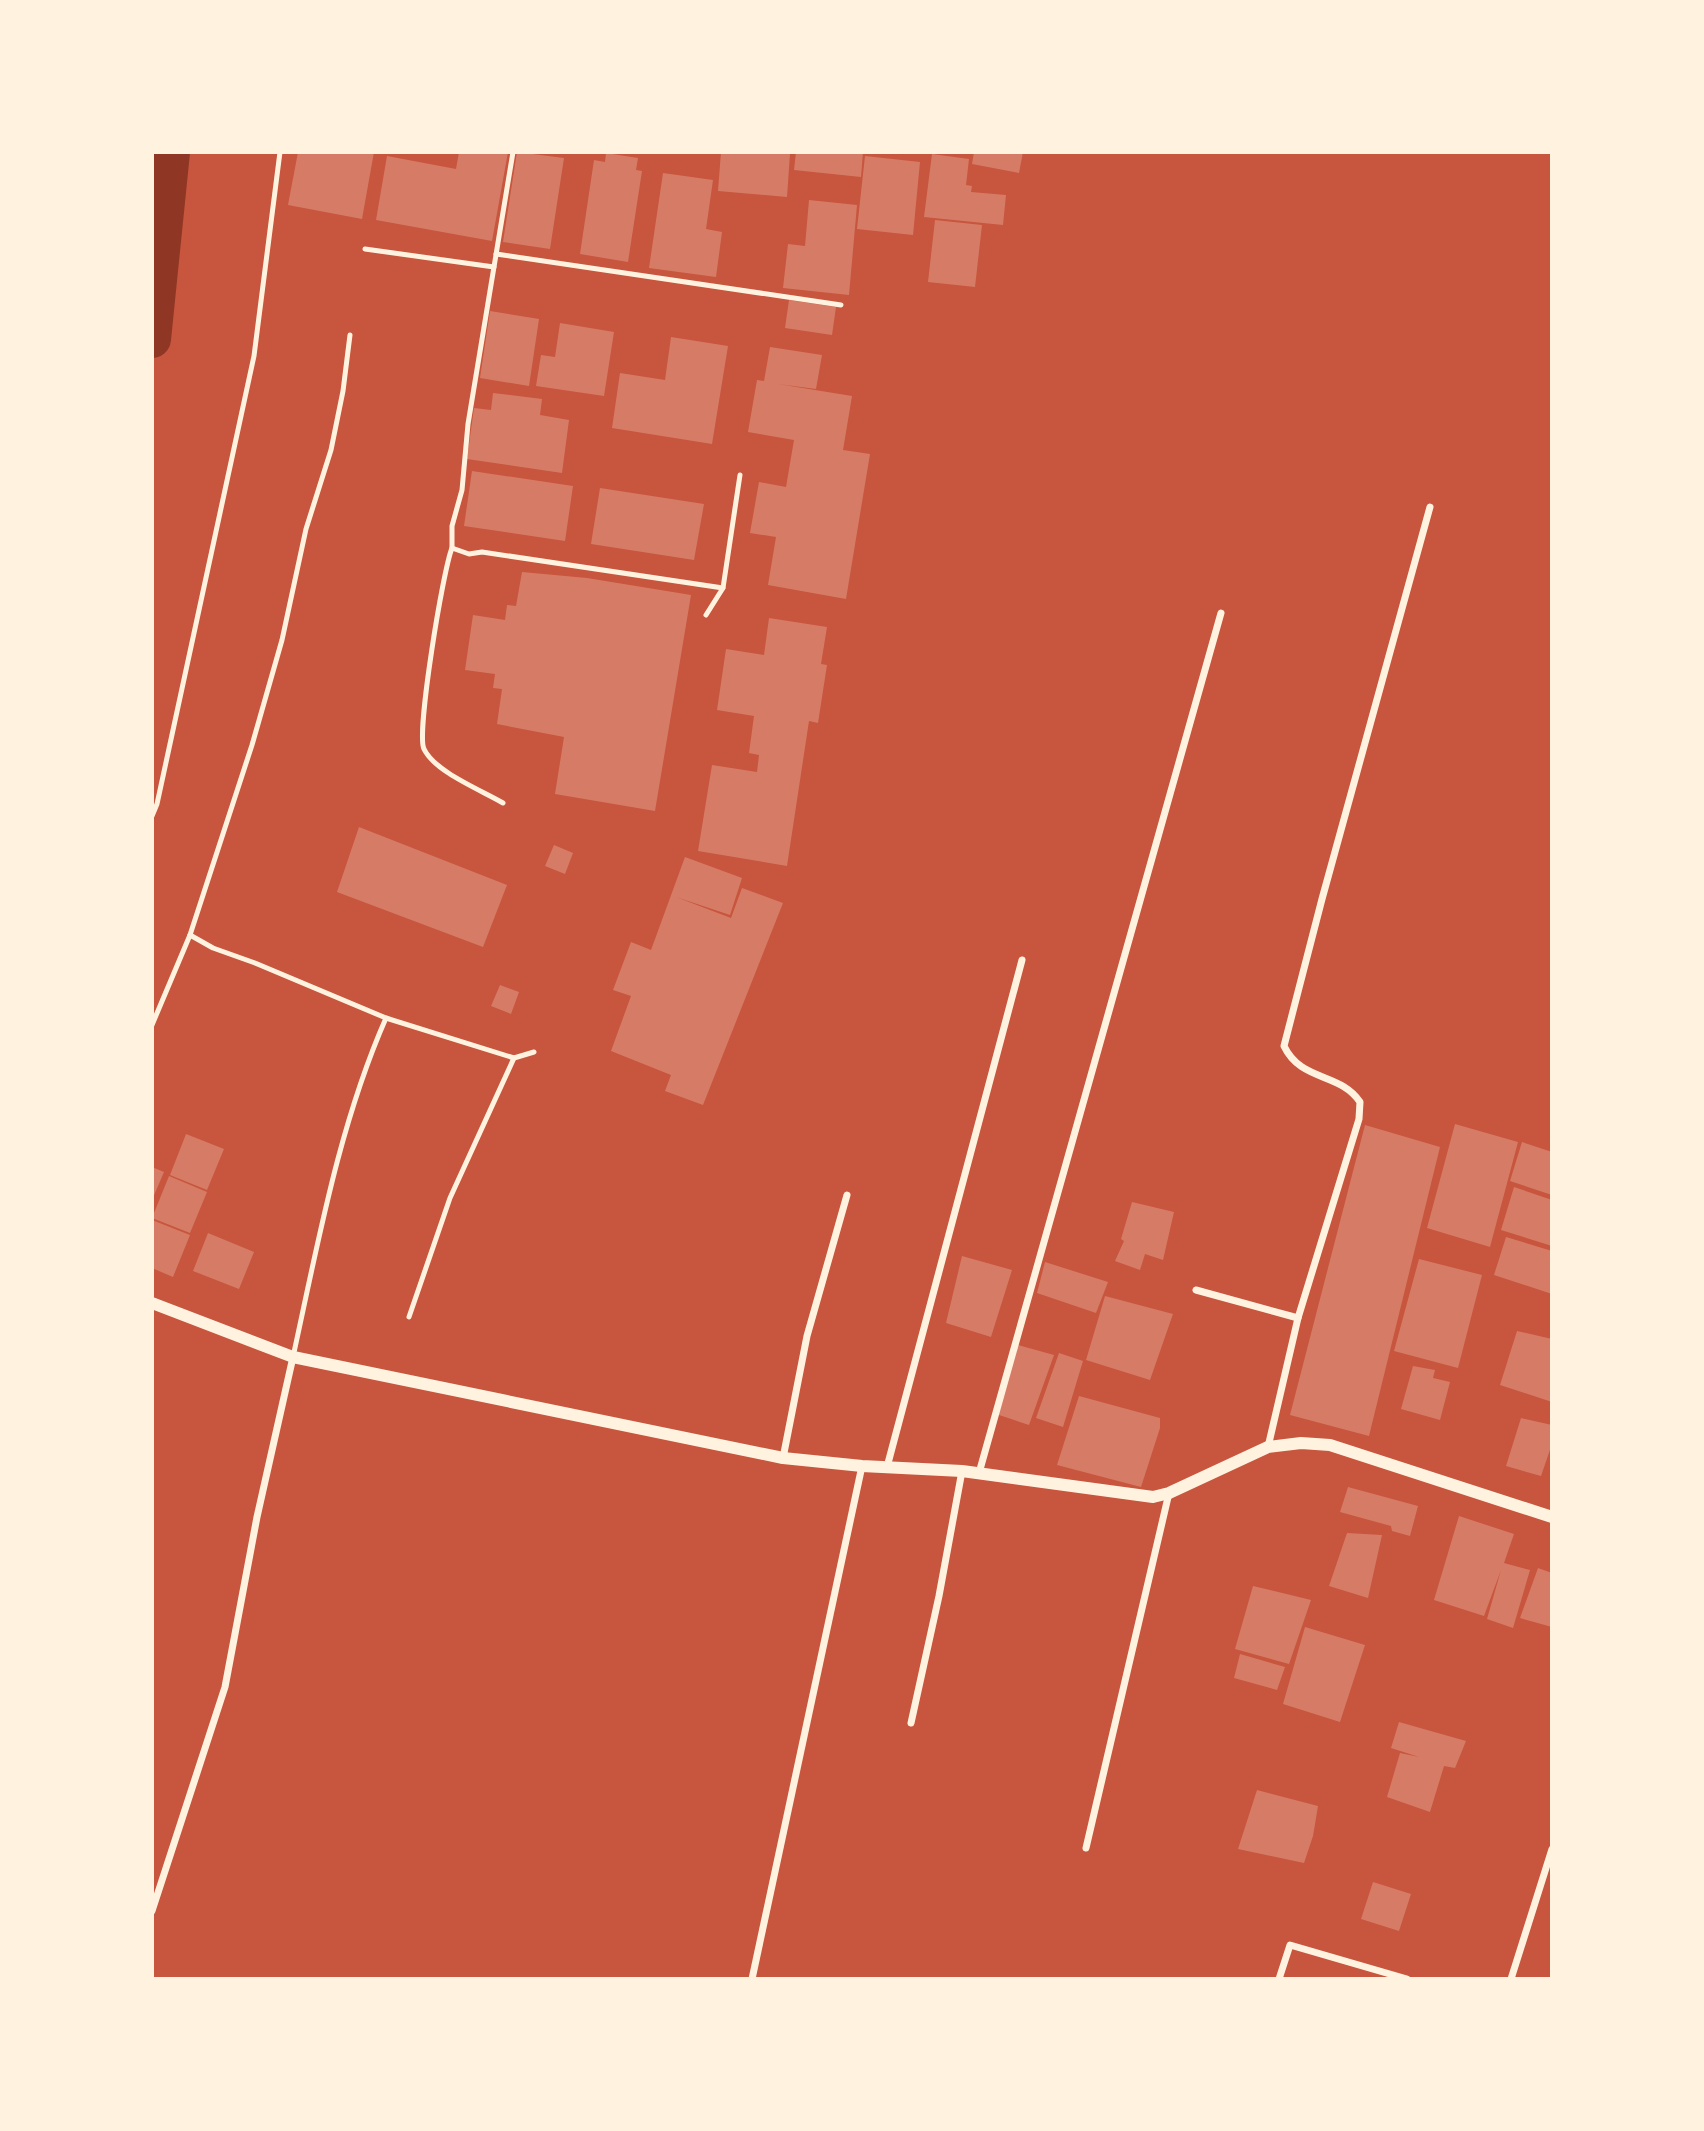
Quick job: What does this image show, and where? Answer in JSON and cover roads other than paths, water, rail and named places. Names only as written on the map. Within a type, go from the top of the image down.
[{"type":"street","points":[[1268,1447],[1298,1318],[1359,1119],[1360,1102],[1352,1090],[1302,1068],[1290,1059],[1284,1046],[1430,507]]},
{"type":"street","points":[[979,1473],[1221,613]]},
{"type":"street","points":[[887,1467],[1022,960]]},
{"type":"street","points":[[783,1458],[807,1336],[847,1195]]},
{"type":"street","points":[[1196,1290],[1298,1318]]},
{"type":"street","points":[[152,1303],[293,1357],[783,1458],[862,1466],[962,1471],[1153,1497],[1168,1493],[1268,1447],[1301,1443],[1330,1445],[1552,1517]]},
{"type":"street","points":[[152,1911],[225,1687],[257,1517],[293,1357]]},
{"type":"street","points":[[752,1979],[862,1466]]},
{"type":"street","points":[[911,1723],[939,1596],[962,1471]]},
{"type":"street","points":[[1086,1848],[1168,1493]]},
{"type":"street","points":[[1511,1979],[1552,1849]]},
{"type":"street","points":[[1279,1979],[1290,1945],[1407,1979]]},
{"type":"lane","points":[[152,816],[157,804],[199,616],[254,356],[280,152]]},
{"type":"lane","points":[[503,803],[436,765],[423,748],[424,716],[439,608],[446,562],[452,548],[452,526],[462,490],[468,424],[513,152]]},
{"type":"lane","points":[[365,249],[494,267]]},
{"type":"lane","points":[[496,254],[841,305]]},
{"type":"lane","points":[[152,1025],[190,935],[252,745],[282,640],[306,529],[331,450],[343,391],[350,335]]},
{"type":"lane","points":[[706,615],[723,588],[740,475]]},
{"type":"lane","points":[[452,548],[469,554],[482,552],[723,588]]},
{"type":"lane","points":[[190,935],[213,948],[386,1018],[514,1058],[534,1052]]},
{"type":"lane","points":[[293,1357],[334,1172],[370,1055],[386,1018]]},
{"type":"lane","points":[[409,1317],[450,1198],[514,1058]]},
{"type":"waterway","points":[[152,339],[171,152]]}]
